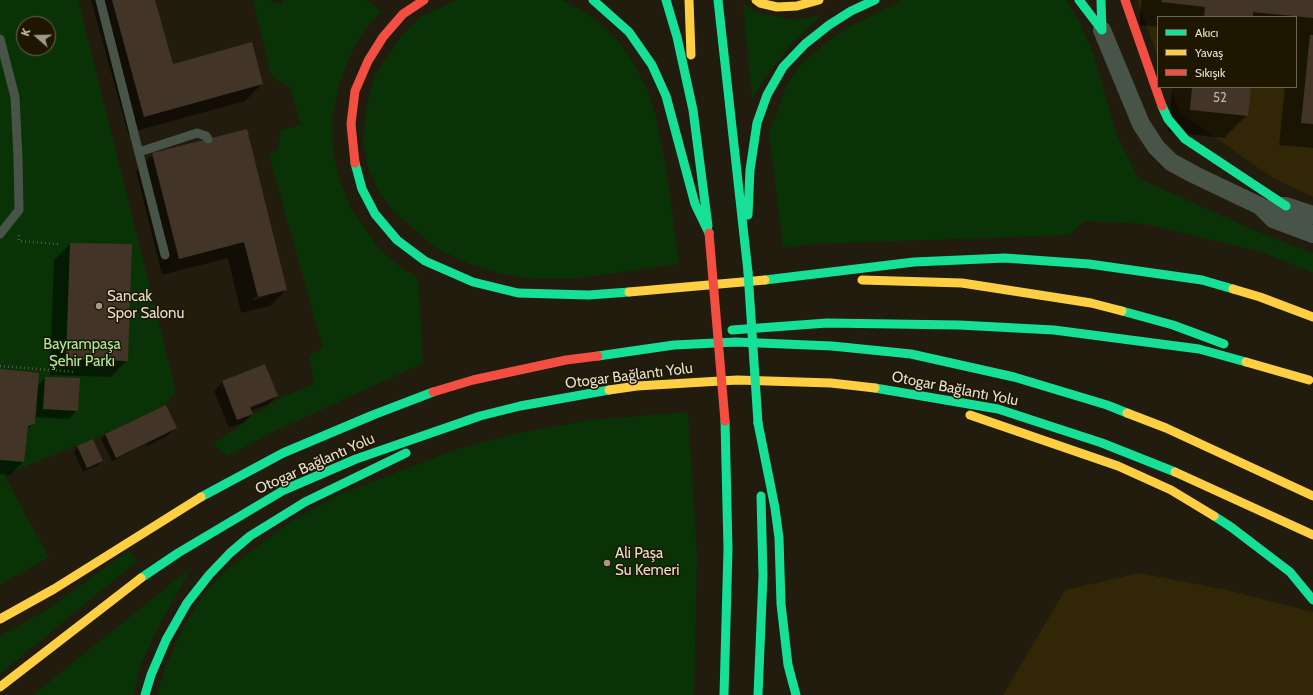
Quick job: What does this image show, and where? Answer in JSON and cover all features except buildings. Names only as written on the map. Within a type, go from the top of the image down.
[{"type":"main road","points":[[424,0],[404,14],[383,37],[368,61],[355,91],[351,124],[354,154],[362,189],[375,214],[396,240],[425,260],[446,272],[474,282],[518,293],[590,295],[779,279],[922,262],[1005,258],[1089,264],[1202,280],[1260,297],[1313,317]]},
{"type":"main road","points":[[593,0],[612,15],[629,32],[652,65],[666,96],[695,204],[709,233]]},
{"type":"main road","points":[[666,0],[677,37],[693,110]]},
{"type":"main road","points":[[688,0],[693,110],[709,233],[725,421],[728,549],[724,695]]},
{"type":"main road","points":[[718,0],[748,272],[758,423],[762,576],[758,695]]},
{"type":"main road","points":[[756,0],[760,3],[777,7],[815,1]]},
{"type":"main road","points":[[748,272],[750,170],[757,123],[767,95],[783,67],[805,44],[851,11],[875,0]]},
{"type":"main road","points":[[1079,0],[1102,30]]},
{"type":"main road","points":[[1088,0],[1102,30]]},
{"type":"main road","points":[[1101,0],[1102,30]]},
{"type":"main road","points":[[1125,0],[1158,97],[1168,119],[1186,139],[1286,206]]},
{"type":"main road","points":[[779,279],[962,283],[1022,291],[1091,303],[1174,324],[1236,348],[1311,381]]},
{"type":"main road","points":[[674,345],[741,328],[827,323],[959,325],[1054,330],[1199,349],[1311,381]]},
{"type":"main road","name":"Otogar Bağlantı Yolu","points":[[0,619],[54,589],[188,504],[283,453],[372,415],[435,392],[518,370],[566,360],[674,345],[736,342],[832,346],[911,354],[1014,377],[1107,405],[1166,428],[1313,496]]},
{"type":"main road","name":"Otogar Bağlantı Yolu","points":[[0,687],[120,593],[178,553],[284,490],[356,458],[442,428],[520,406],[582,394],[686,382],[737,380],[824,383],[882,389],[927,396],[998,410],[1102,443],[1167,468],[1255,507],[1313,535]]},
{"type":"main road","points":[[927,396],[963,413],[1118,466],[1171,490],[1231,527],[1290,572],[1313,600]]},
{"type":"main road","points":[[758,423],[775,508],[781,604],[788,665],[796,695]]},
{"type":"main road","points":[[145,695],[151,675],[166,640],[187,603],[209,575],[230,553],[250,536],[305,502],[412,450],[442,428]]},
{"type":"street","points":[[1102,30],[1141,124],[1156,147],[1171,162],[1194,175],[1260,206],[1274,219],[1313,234]]},
{"type":"street","points":[[1260,206],[1286,206],[1313,215]]},
{"type":"lane","points":[[100,0],[165,255]]},
{"type":"lane","points":[[0,38],[15,96],[19,210],[0,234]]},
{"type":"lane","points":[[139,152],[197,133],[206,136],[208,139]]},
{"type":"path","points":[[19,210],[19,241],[58,244]]},
{"type":"path","points":[[0,366],[74,372]]},
{"type":"shaded area","points":[[1137,0],[1313,0],[1313,197],[1271,177],[1180,112],[1170,88],[1297,88],[1297,16],[1157,16],[1157,54]]},
{"type":"shaded area","points":[[1139,573],[1227,590],[1313,612],[1313,695],[1003,695],[1065,590]]},
{"type":"green space","name":"Bayrampaşa Şehir Parkı","points":[[0,0],[78,0],[176,392],[166,405],[93,439],[4,475],[49,557],[0,585]]},
{"type":"green space","points":[[253,0],[269,0],[280,4],[283,0],[367,0],[381,12],[365,29],[353,49],[339,83],[332,119],[333,153],[340,180],[351,209],[379,248],[396,264],[418,278],[423,363],[271,433],[227,456],[213,444],[238,428],[253,414],[261,411],[278,399],[314,384],[309,355],[323,348],[269,155],[278,149],[281,130],[301,125],[290,88],[271,76]]},
{"type":"green space","points":[[457,0],[563,0],[586,13],[608,30],[627,52],[647,88],[655,113],[667,173],[679,264],[572,279],[533,279],[502,274],[470,264],[437,249],[395,213],[380,194],[368,168],[363,142],[366,109],[375,75],[399,39],[422,16]]},
{"type":"green space","points":[[902,0],[1066,0],[1079,20],[1093,53],[1117,136],[1138,178],[1265,235],[1313,253],[1313,273],[1259,251],[1144,224],[1084,221],[1069,235],[815,244],[783,248],[769,133],[786,87],[800,65],[841,31]]},
{"type":"green space","points":[[743,3],[755,12],[795,20],[821,15],[790,46],[766,77],[752,100]]},
{"type":"green space","points":[[688,412],[697,556],[694,695],[157,695],[165,668],[182,631],[201,598],[224,572],[289,523],[340,494],[458,449],[524,432],[590,420]]},
{"type":"green space","points":[[129,550],[137,561],[0,674],[0,636],[48,609]]},
{"type":"green space","points":[[191,568],[156,632],[140,667],[134,695],[33,695]]},
{"type":"traffic: fast","points":[[593,0],[629,32],[652,65],[666,96],[695,204],[709,233]]},
{"type":"traffic: fast","points":[[666,0],[677,37],[693,110],[708,226]]},
{"type":"traffic: fast","points":[[718,0],[748,272]]},
{"type":"traffic: fast","points":[[748,215],[750,170],[757,123],[767,95],[783,67],[805,44],[829,25],[851,11],[875,0]]},
{"type":"traffic: fast","points":[[1079,0],[1102,30]]},
{"type":"traffic: fast","points":[[1101,0],[1102,30]]},
{"type":"traffic: fast","points":[[1162,106],[1168,119],[1185,139],[1286,206]]},
{"type":"traffic: fast","points":[[355,163],[362,189],[375,214],[397,240],[425,261],[473,282],[518,293],[589,295],[629,292]]},
{"type":"traffic: fast","points":[[765,280],[914,262],[1005,258],[1089,264],[1202,280],[1233,289]]},
{"type":"traffic: fast","points":[[748,272],[758,423]]},
{"type":"traffic: fast","points":[[1122,311],[1173,325],[1224,344]]},
{"type":"traffic: fast","points":[[732,330],[827,323],[959,325],[1054,330],[1199,349],[1246,362]]},
{"type":"traffic: fast","points":[[598,356],[674,345],[736,342],[832,346],[911,354],[1014,377],[1107,405],[1127,413]]},
{"type":"traffic: fast","points":[[875,388],[998,409],[1102,443],[1175,472]]},
{"type":"traffic: fast","points":[[141,578],[178,553],[284,490],[356,459],[480,416],[520,406],[609,390]]},
{"type":"traffic: fast","points":[[201,497],[283,453],[373,415],[433,392]]},
{"type":"traffic: fast","points":[[724,695],[728,549],[725,421]]},
{"type":"traffic: fast","points":[[758,423],[775,508],[779,538],[781,604],[788,665],[796,695]]},
{"type":"traffic: fast","points":[[145,695],[151,675],[166,640],[187,603],[209,575],[230,553],[250,536],[305,502],[406,453]]},
{"type":"traffic: fast","points":[[758,695],[763,576],[761,496]]},
{"type":"traffic: fast","points":[[1214,516],[1231,527],[1290,572],[1313,600]]},
{"type":"traffic: slow","points":[[689,0],[691,55]]},
{"type":"traffic: slow","points":[[756,0],[760,3],[777,7],[797,6],[819,0]]},
{"type":"traffic: slow","points":[[629,292],[765,280]]},
{"type":"traffic: slow","points":[[862,280],[962,283],[1091,303],[1122,311]]},
{"type":"traffic: slow","points":[[1233,289],[1260,297],[1313,317]]},
{"type":"traffic: slow","points":[[1246,362],[1309,380]]},
{"type":"traffic: slow","points":[[609,390],[637,386],[737,380],[831,383],[875,388]]},
{"type":"traffic: slow","points":[[1127,413],[1166,428],[1313,496]]},
{"type":"traffic: slow","points":[[970,415],[1118,466],[1171,490],[1214,516]]},
{"type":"traffic: slow","points":[[1175,472],[1313,535]]},
{"type":"traffic: slow","points":[[0,619],[54,589],[201,497]]},
{"type":"traffic: slow","points":[[0,687],[141,578]]},
{"type":"traffic: jam","points":[[355,163],[351,124],[355,91],[368,61],[383,37],[403,14],[424,0]]},
{"type":"traffic: jam","points":[[1125,0],[1162,106]]},
{"type":"traffic: jam","points":[[709,233],[725,421]]},
{"type":"traffic: jam","points":[[433,392],[473,380],[566,360],[598,356]]},
{"type":"place","name":"Sancak Spor Salonu","points":[[99,306]]},
{"type":"place","name":"Ali Paşa Su Kemeri","points":[[607,563]]}]
